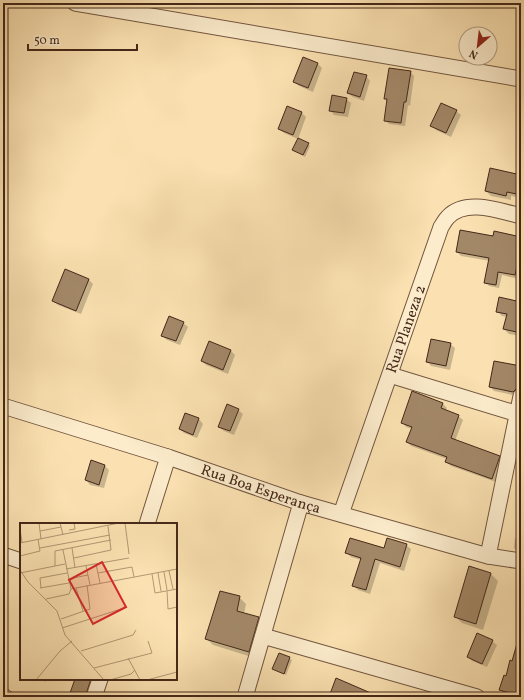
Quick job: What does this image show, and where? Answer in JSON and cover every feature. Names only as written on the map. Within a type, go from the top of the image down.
[{"type":"street","points":[[75,3],[521,79]]},
{"type":"street","name":"Rua Planeza 2","points":[[341,514],[441,227],[448,216],[458,210],[479,207],[521,216]]},
{"type":"street","points":[[390,375],[518,414]]},
{"type":"street","points":[[488,556],[521,396]]},
{"type":"street","name":"Rua Boa Esperança","points":[[3,406],[168,458],[301,503],[488,556],[521,562]]},
{"type":"street","points":[[147,523],[168,458]]},
{"type":"street","points":[[245,697],[301,503]]},
{"type":"street","points":[[3,555],[20,561]]},
{"type":"street","points":[[263,636],[477,697]]},
{"type":"street","points":[[94,697],[100,680]]},
{"type":"building","points":[[303,57],[318,63],[308,88],[293,82]]},
{"type":"building","points":[[389,68],[411,71],[401,123],[384,121],[387,99],[384,99]]},
{"type":"building","points":[[354,72],[367,75],[360,97],[347,93]]},
{"type":"building","points":[[332,95],[347,98],[344,113],[329,111]]},
{"type":"building","points":[[441,103],[457,110],[446,133],[430,126]]},
{"type":"building","points":[[287,106],[302,112],[293,135],[278,129]]},
{"type":"building","points":[[298,138],[309,143],[303,155],[292,150]]},
{"type":"building","points":[[490,168],[521,175],[521,195],[507,192],[506,196],[485,191]]},
{"type":"building","points":[[460,230],[493,236],[494,231],[521,237],[521,250],[515,275],[498,272],[496,285],[484,283],[489,258],[456,252]]},
{"type":"building","points":[[65,269],[89,279],[76,311],[52,301]]},
{"type":"building","points":[[499,297],[521,302],[521,333],[503,329],[507,314],[496,312]]},
{"type":"building","points":[[169,316],[184,322],[176,341],[161,336]]},
{"type":"building","points":[[431,339],[451,343],[446,366],[426,362]]},
{"type":"building","points":[[209,341],[231,350],[223,370],[201,361]]},
{"type":"building","points":[[494,361],[521,366],[517,388],[513,392],[489,387]]},
{"type":"building","points":[[412,391],[443,403],[441,408],[459,415],[451,438],[500,456],[492,479],[445,462],[447,457],[406,442],[412,427],[401,423]]},
{"type":"building","points":[[227,404],[239,409],[230,431],[218,427]]},
{"type":"building","points":[[185,413],[199,418],[193,435],[179,429]]},
{"type":"building","points":[[91,460],[105,465],[99,485],[85,480]]},
{"type":"building","points":[[350,538],[384,548],[387,538],[407,544],[400,567],[375,559],[366,590],[352,586],[361,558],[345,553]]},
{"type":"building","points":[[469,566],[491,573],[476,624],[454,617]]},
{"type":"building","points":[[220,591],[240,596],[237,611],[259,617],[249,652],[205,639]]},
{"type":"building","points":[[477,633],[493,640],[482,664],[467,657]]},
{"type":"building","points":[[518,640],[521,640],[521,696],[499,690],[504,675],[506,676],[510,660],[512,661]]},
{"type":"building","points":[[279,653],[290,657],[284,674],[272,669]]},
{"type":"building","points":[[336,678],[380,697],[337,697],[330,694]]},
{"type":"building","points":[[75,680],[91,680],[85,697],[70,693]]}]
